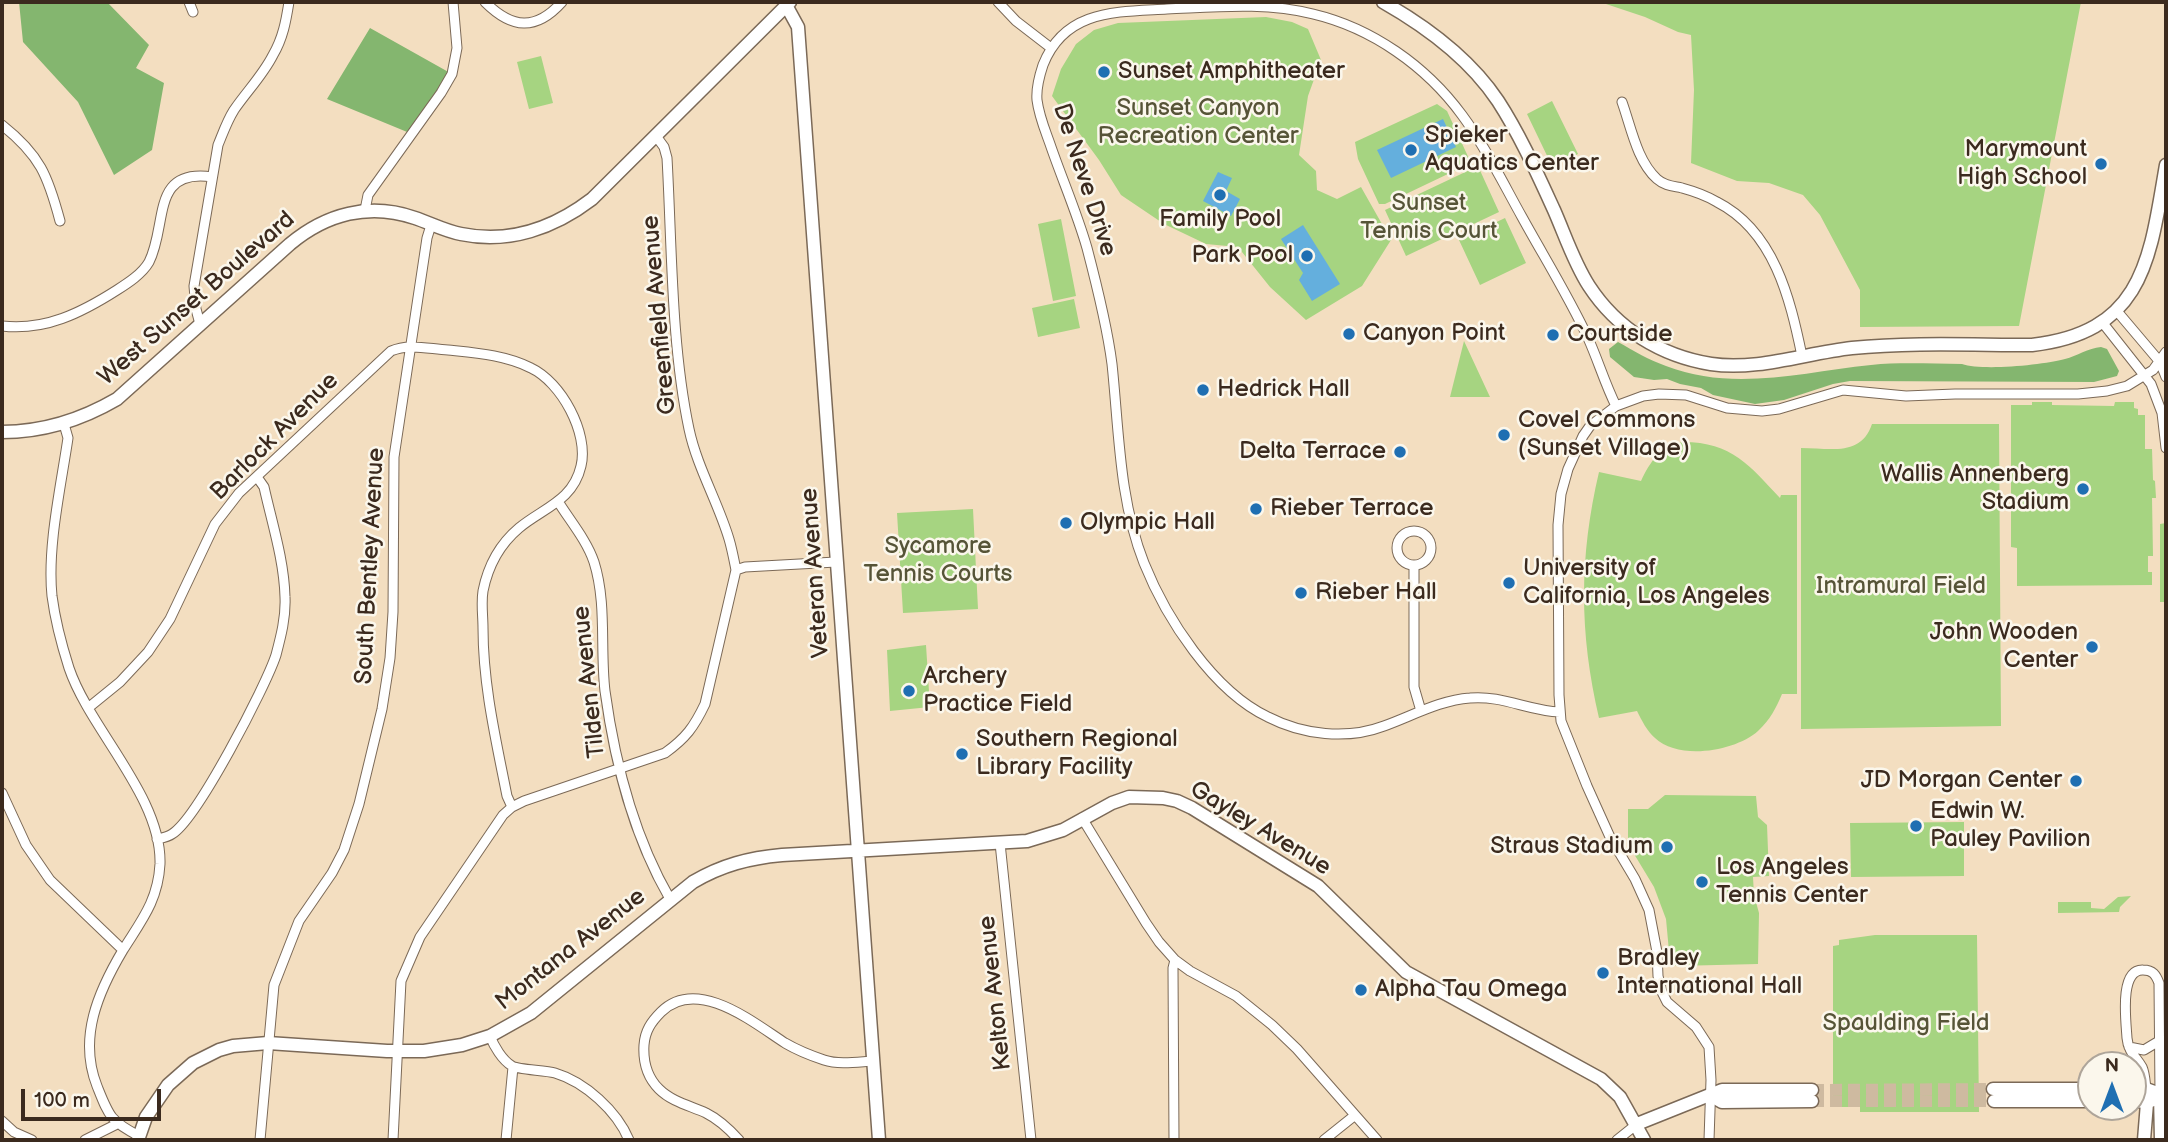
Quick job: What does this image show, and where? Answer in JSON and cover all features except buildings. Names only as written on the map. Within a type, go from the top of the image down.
[{"type":"street","points":[[189,2],[193,12]]},
{"type":"street","points":[[200,324],[194,286],[218,145],[226,123],[272,58],[285,25],[289,2]]},
{"type":"street","points":[[365,210],[368,195],[452,74],[457,48],[453,2]]},
{"type":"street","points":[[485,2],[509,21],[523,23],[550,15],[562,2]]},
{"type":"street","points":[[998,2],[1016,21],[1051,48]]},
{"type":"street","points":[[1383,2],[1446,44],[1486,84],[1527,153],[1585,279],[1599,299],[1622,324],[1655,346],[1686,358],[1713,364],[1742,365],[1868,347],[2032,345],[2063,340],[2102,322],[2134,288],[2153,239],[2166,165]]},
{"type":"street","name":"West Sunset Boulevard","points":[[2,432],[39,430],[64,424],[117,399],[305,232],[331,218],[365,210],[402,214],[460,234],[486,237],[518,235],[544,228],[574,213],[592,199],[788,4]]},
{"type":"street","name":"Veteran Avenue","points":[[788,4],[798,27],[879,1140]]},
{"type":"street","name":"De Neve Drive","points":[[1560,712],[1538,710],[1488,697],[1456,700],[1380,727],[1354,733],[1322,733],[1285,725],[1254,709],[1232,693],[1196,652],[1172,618],[1143,561],[1130,519],[1111,359],[1098,290],[1085,241],[1038,107],[1038,82],[1051,48],[1074,25],[1100,14],[1205,7],[1286,8],[1317,14],[1374,37],[1429,78],[1448,96],[1470,126],[1587,337],[1616,406]]},
{"type":"street","points":[[1622,102],[1647,167],[1658,180],[1716,201],[1748,223],[1778,270],[1791,307],[1802,356]]},
{"type":"street","points":[[2,125],[19,139],[44,170],[60,221]]},
{"type":"street","name":"Greenfield Avenue","points":[[656,136],[664,147],[667,159],[676,319],[689,430],[729,538],[736,570]]},
{"type":"street","points":[[2,326],[36,326],[64,319],[96,304],[132,280],[148,265],[154,251],[168,192],[176,183],[187,177],[212,177]]},
{"type":"street","name":"South Bentley Avenue","points":[[260,1140],[274,985],[299,921],[332,873],[344,850],[359,804],[382,709],[390,658],[393,612],[394,457],[431,225]]},
{"type":"street","points":[[2116,310],[2160,362],[2166,377]]},
{"type":"street","points":[[2102,322],[2156,394],[2162,412],[2166,448]]},
{"type":"street","points":[[410,346],[484,354],[533,369],[566,401],[576,421],[582,445],[581,466],[572,487],[559,503],[518,529],[501,546],[489,568],[484,590],[483,650],[487,692],[507,796],[512,807]]},
{"type":"street","name":"Barlock Avenue","points":[[88,708],[120,682],[148,652],[170,619],[215,524],[240,493],[391,351],[410,346]]},
{"type":"street","points":[[1709,1140],[1709,1048],[1696,1027],[1667,1002],[1662,992],[1649,910],[1600,816],[1560,712],[1558,525],[1561,494],[1568,469],[1583,436],[1590,426],[1616,406],[1643,396],[1686,395],[1727,408],[1762,411],[1779,409],[1843,390],[1906,396],[2078,394],[2122,387],[2145,376],[2166,352]]},
{"type":"street","points":[[64,424],[68,438],[53,548],[52,596],[70,669],[88,708],[142,797],[157,839],[160,864],[148,913],[105,982],[90,1027],[89,1055],[106,1109],[117,1124],[139,1138]]},
{"type":"street","points":[[157,839],[172,834],[187,820],[234,742],[275,658],[283,627],[285,597],[281,562],[264,487],[257,477]]},
{"type":"street","name":"Tilden Avenue","points":[[559,503],[584,541],[594,562],[600,589],[605,687],[619,770],[637,831],[670,899]]},
{"type":"street","points":[[393,1140],[401,981],[420,937],[503,815],[524,801],[665,753],[684,739],[705,704],[736,570],[745,567],[836,562]]},
{"type":"street","points":[[1414,566],[1413,687],[1421,711]]},
{"type":"street","points":[[2,793],[5,812],[50,880],[123,950]]},
{"type":"street","name":"Gayley Avenue","points":[[857,851],[1027,841],[1048,836],[1129,797],[1163,798],[1192,808],[1318,886],[1406,972],[1601,1079],[1620,1097],[1644,1140]]},
{"type":"street","points":[[1082,818],[1146,923],[1175,960],[1189,971],[1236,996],[1272,1025],[1297,1049],[1377,1140]]},
{"type":"street","name":"Kelton Avenue","points":[[1000,842],[1031,1140]]},
{"type":"street","name":"Montana Avenue","points":[[139,1138],[146,1117],[177,1075],[219,1050],[268,1043],[396,1051],[438,1050],[490,1036],[531,1013],[670,899],[693,881],[712,871],[746,859],[857,851]]},
{"type":"street","points":[[1174,1140],[1175,960]]},
{"type":"street","points":[[2131,1051],[2127,1041],[2127,984],[2136,971],[2151,972],[2158,979],[2161,1140]]},
{"type":"street","points":[[739,1140],[719,1120],[672,1099],[659,1089],[648,1075],[643,1057],[645,1040],[651,1023],[666,1007],[688,999],[714,1002],[758,1024],[788,1044],[826,1061],[873,1061]]},
{"type":"street","points":[[490,1036],[495,1048],[513,1067],[557,1074],[581,1085],[616,1119],[629,1140]]},
{"type":"street","points":[[2129,1047],[2144,1050],[2159,1041]]},
{"type":"street","points":[[506,1140],[513,1067]]},
{"type":"street","points":[[2077,1090],[1993,1095],[2077,1100]]},
{"type":"street","points":[[2147,1091],[2160,1095]]},
{"type":"street","points":[[2147,1103],[2160,1095]]},
{"type":"street","points":[[1617,1140],[1637,1124],[1710,1096],[1722,1102],[1812,1096]]},
{"type":"street","points":[[1324,1140],[1354,1115]]},
{"type":"street","points":[[2,1121],[14,1132],[32,1140]]},
{"type":"street","points":[[2144,1140],[2146,1121]]},
{"type":"street","points":[[85,1140],[117,1124]]},
{"type":"green space","points":[[19,2],[107,2],[149,45],[136,68],[164,83],[152,150],[114,175],[78,102],[23,42]]},
{"type":"green space","points":[[1600,2],[2081,2],[2019,326],[1860,327],[1860,290],[1820,215],[1803,195],[1769,183],[1737,181],[1691,163],[1694,90],[1691,35]]},
{"type":"green space","name":"Sunset Canyon Recreation Center","points":[[1266,17],[1292,22],[1308,29],[1321,60],[1308,96],[1299,155],[1316,171],[1317,190],[1337,199],[1361,187],[1391,240],[1362,286],[1306,320],[1270,287],[1238,247],[1206,244],[1164,224],[1121,195],[1052,96],[1061,69],[1076,44],[1094,30],[1118,23]]},
{"type":"green space","points":[[370,28],[452,74],[412,134],[327,99]]},
{"type":"green space","points":[[541,56],[553,103],[529,109],[517,62]]},
{"type":"green space","points":[[1552,101],[1578,154],[1552,166],[1527,114]]},
{"type":"green space","name":"Spieker Aquatics Center","points":[[1437,104],[1447,111],[1471,163],[1385,204],[1379,204],[1358,159],[1355,142]]},
{"type":"green space","name":"Sunset Tennis Court","points":[[1478,166],[1499,212],[1406,256],[1385,210]]},
{"type":"green space","name":"Sunset Tennis Court","points":[[1505,218],[1526,263],[1480,285],[1459,240]]},
{"type":"green space","points":[[1061,219],[1076,296],[1053,301],[1038,224]]},
{"type":"green space","points":[[1074,299],[1080,328],[1038,337],[1032,308]]},
{"type":"green space","points":[[1464,341],[1490,397],[1450,397]]},
{"type":"green space","points":[[1618,342],[1666,366],[1717,378],[1768,378],[1894,364],[1962,364],[1983,367],[2028,365],[2069,358],[2101,347],[2107,349],[2119,371],[2117,376],[2094,382],[1850,381],[1784,400],[1755,404],[1713,395],[1701,388],[1667,379],[1634,377],[1610,357],[1609,349]]},
{"type":"green space","name":"Wallis Annenberg Stadium","points":[[2032,402],[2114,406],[2115,402],[2134,402],[2138,415],[2145,415],[2145,449],[2152,449],[2156,498],[2152,498],[2153,556],[2148,556],[2148,572],[2152,572],[2152,585],[2017,586],[2017,548],[2011,547],[2011,405],[2032,405]]},
{"type":"green space","name":"Intramural Field","points":[[1872,424],[1999,424],[2001,726],[1801,729],[1801,448],[1833,449],[1852,446],[1867,435]]},
{"type":"green space","points":[[1683,442],[1715,446],[1727,451],[1749,466],[1780,498],[1781,495],[1797,495],[1797,694],[1782,694],[1766,723],[1748,738],[1707,751],[1678,749],[1665,745],[1650,732],[1637,711],[1599,718],[1592,687],[1585,625],[1585,565],[1592,503],[1599,472],[1641,481],[1648,467],[1662,451]]},
{"type":"green space","name":"Sycamore Tennis Courts","points":[[973,509],[978,609],[903,613],[897,513]]},
{"type":"green space","points":[[2166,523],[2164,607],[2164,602],[2160,602],[2160,524]]},
{"type":"green space","name":"Archery Practice Field","points":[[926,645],[930,707],[890,711],[887,650]]},
{"type":"green space","name":"Los Angeles Tennis Center","points":[[1665,795],[1756,796],[1758,817],[1767,825],[1769,876],[1753,877],[1759,913],[1758,964],[1676,966],[1670,962],[1666,919],[1654,887],[1628,844],[1628,809],[1648,809]]},
{"type":"green space","points":[[1964,822],[1964,876],[1851,877],[1850,823]]},
{"type":"green space","points":[[2131,896],[2120,907],[2119,912],[2058,913],[2058,902],[2091,902],[2091,908],[2104,909],[2118,897]]},
{"type":"green space","name":"Spaulding Field","points":[[1875,935],[1977,935],[1979,1112],[1860,1112],[1860,1107],[1833,1107],[1833,946],[1839,945],[1839,940]]},
{"type":"water","points":[[1443,119],[1456,147],[1391,178],[1377,150]]},
{"type":"water","name":"Family Pool","points":[[1218,172],[1232,178],[1226,191],[1240,199],[1231,216],[1203,201]]},
{"type":"water","name":"Park Pool","points":[[1303,225],[1340,284],[1312,301],[1299,280],[1303,273],[1281,239]]},
{"type":"tunnel","points":[[1812,1090],[1993,1089]]},
{"type":"tunnel","points":[[1812,1101],[1994,1101]]},
{"type":"place","name":"Sunset Amphitheater","points":[[1104,72]]},
{"type":"place","name":"Spieker Aquatics Center","points":[[1411,150]]},
{"type":"place","name":"Marymount High School","points":[[2101,164]]},
{"type":"place","name":"Family Pool","points":[[1220,195]]},
{"type":"place","name":"Park Pool","points":[[1307,256]]},
{"type":"place","name":"Canyon Point","points":[[1349,334]]},
{"type":"place","name":"Courtside","points":[[1553,335]]},
{"type":"place","name":"Hedrick Hall","points":[[1203,390]]},
{"type":"place","name":"Covel Commons (Sunset Village)","points":[[1504,435]]},
{"type":"place","name":"Delta Terrace","points":[[1400,452]]},
{"type":"place","name":"Wallis Annenberg Stadium","points":[[2083,489]]},
{"type":"place","name":"Rieber Terrace","points":[[1256,509]]},
{"type":"place","name":"Olympic Hall","points":[[1066,523]]},
{"type":"place","name":"University of California, Los Angeles","points":[[1509,583]]},
{"type":"place","name":"Rieber Hall","points":[[1301,593]]},
{"type":"place","name":"John Wooden Center","points":[[2092,647]]},
{"type":"place","name":"Archery Practice Field","points":[[909,691]]},
{"type":"place","name":"Southern Regional Library Facility","points":[[962,754]]},
{"type":"place","name":"JD Morgan Center","points":[[2076,781]]},
{"type":"place","name":"Edwin W. Pauley Pavilion","points":[[1916,826]]},
{"type":"place","name":"Straus Stadium","points":[[1667,847]]},
{"type":"place","name":"Los Angeles Tennis Center","points":[[1702,882]]},
{"type":"place","name":"Bradley International Hall","points":[[1603,973]]},
{"type":"place","name":"Alpha Tau Omega","points":[[1361,990]]}]
